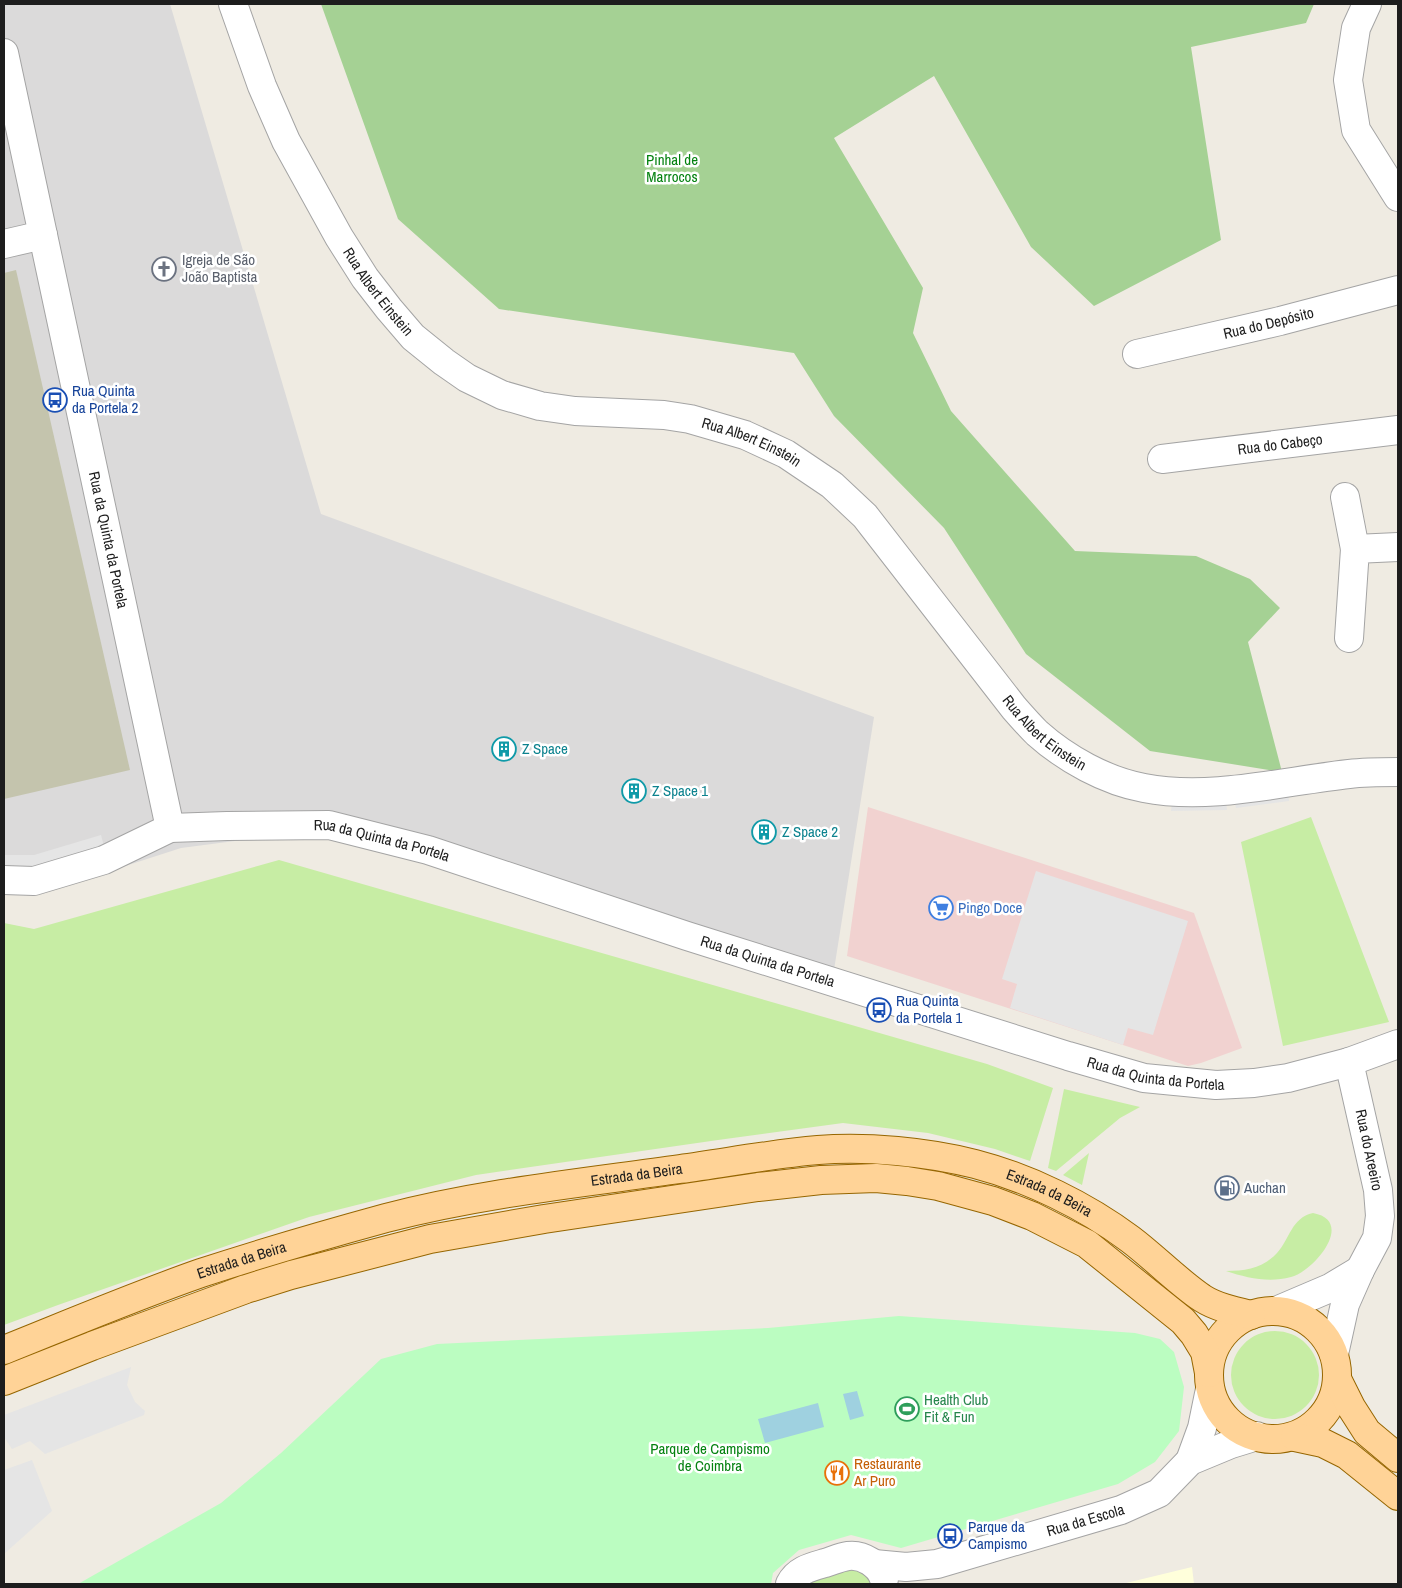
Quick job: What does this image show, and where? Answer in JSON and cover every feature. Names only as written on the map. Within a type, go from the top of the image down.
[{"type":"main road","name":"Estrada da Beira","points":[[4,1350],[199,1274],[283,1247],[387,1218],[512,1192],[819,1150],[882,1150],[974,1164],[1003,1173],[1042,1189],[1106,1222],[1202,1298],[1223,1308],[1264,1313]]},
{"type":"main road","name":"Estrada da Beira","points":[[4,1381],[246,1289],[291,1275],[430,1240],[544,1219],[758,1186],[821,1180],[876,1178],[938,1186],[992,1201],[1032,1216],[1086,1244],[1183,1321],[1205,1352],[1209,1381]]},
{"type":"main road","points":[[1336,1366],[1331,1403],[1316,1423],[1295,1436],[1274,1439],[1243,1432],[1226,1419],[1216,1406],[1209,1381],[1215,1348],[1230,1328],[1264,1313],[1300,1317],[1321,1332],[1336,1366],[1350,1407],[1367,1432],[1398,1458]]},
{"type":"main road","points":[[1295,1436],[1322,1444],[1347,1455],[1398,1496]]},
{"type":"street","name":"Rua Albert Einstein","points":[[233,4],[262,86],[286,141],[339,237],[365,278],[413,337],[467,378],[502,395],[540,406],[576,411],[664,415],[690,419],[745,435],[786,454],[832,485],[865,516],[1014,708],[1037,733],[1086,767],[1113,779],[1167,792],[1197,792],[1254,787],[1350,774],[1398,772]]},
{"type":"street","points":[[1368,4],[1356,28],[1348,80],[1350,97],[1356,130],[1398,197]]},
{"type":"street","name":"Rua da Quinta da Portela","points":[[4,54],[15,158],[43,235],[170,828],[330,825],[428,850],[687,936],[1068,1056],[1144,1078],[1216,1085],[1254,1083],[1288,1078],[1349,1062]]},
{"type":"street","points":[[4,244],[43,235]]},
{"type":"street","name":"Rua do Depósito","points":[[1137,354],[1398,290]]},
{"type":"street","name":"Rua do Cabeço","points":[[1162,459],[1398,430]]},
{"type":"street","points":[[1345,497],[1355,549],[1348,638]]},
{"type":"street","points":[[1355,549],[1398,547]]},
{"type":"street","points":[[4,880],[34,881],[104,860],[170,828]]},
{"type":"street","points":[[1349,1062],[1398,1044]]},
{"type":"street","name":"Rua do Areeiro","points":[[1336,1366],[1345,1304],[1360,1270],[1388,1244],[1380,1216],[1378,1190],[1349,1062]]},
{"type":"street","points":[[1264,1313],[1330,1288],[1360,1270]]},
{"type":"street","name":"Rua da Escola","points":[[1190,1461],[1202,1428],[1209,1381]]},
{"type":"street","name":"Rua da Escola","points":[[790,1584],[793,1578],[804,1570],[848,1556],[862,1558],[880,1574],[906,1567],[937,1564],[1121,1510],[1159,1493],[1190,1461],[1231,1444],[1257,1436]]},
{"type":"street","name":"Rua da Escola","points":[[908,1584],[937,1564]]},
{"type":"shaded area","points":[[4,4],[170,4],[321,514],[874,717],[834,970],[374,823],[181,848],[48,891],[4,886]]},
{"type":"shaded area","points":[[16,270],[130,770],[4,799],[4,273]]},
{"type":"shaded area","points":[[1288,793],[1289,801],[1236,808],[1234,800]]},
{"type":"shaded area","points":[[1226,801],[1227,810],[1171,811],[1172,803]]},
{"type":"shaded area","points":[[868,807],[1194,913],[1242,1048],[1188,1066],[847,956]]},
{"type":"shaded area","points":[[101,835],[105,850],[36,870],[4,870],[4,855],[34,855]]},
{"type":"shaded area","points":[[1036,871],[1188,921],[1153,1035],[1128,1028],[1123,1045],[1010,1008],[1017,984],[1002,979]]},
{"type":"shaded area","points":[[131,1367],[127,1385],[135,1402],[145,1411],[144,1415],[45,1454],[30,1441],[12,1449],[4,1437],[4,1415]]},
{"type":"shaded area","points":[[32,1460],[52,1511],[4,1554],[4,1470]]},
{"type":"shaded area","points":[[1192,1567],[1194,1584],[1122,1584]]},
{"type":"green space","name":"Pinhal de Marrocos","points":[[321,4],[1314,4],[1306,23],[1191,47],[1221,240],[1094,306],[1031,247],[934,76],[834,138],[923,288],[913,333],[951,411],[1075,551],[1196,556],[1250,579],[1280,608],[1248,642],[1282,772],[1150,751],[1026,654],[944,528],[834,416],[794,353],[499,309],[398,219]]},
{"type":"green space","points":[[1311,817],[1389,1022],[1283,1046],[1241,842]]},
{"type":"green space","points":[[279,860],[987,1064],[1053,1088],[1030,1161],[995,1149],[928,1133],[843,1123],[476,1175],[309,1217],[4,1325],[4,923],[34,929]]},
{"type":"green space","points":[[1064,1089],[1140,1107],[1120,1118],[1056,1171],[1048,1168]]},
{"type":"green space","points":[[1089,1153],[1082,1185],[1063,1175]]},
{"type":"green space","points":[[1313,1213],[1325,1218],[1331,1226],[1331,1235],[1327,1246],[1319,1256],[1300,1273],[1283,1279],[1266,1280],[1250,1278],[1226,1271],[1254,1268],[1272,1258],[1295,1224],[1300,1219]]},
{"type":"green space","name":"Parque de Campismo de Coimbra","points":[[899,1316],[1135,1333],[1160,1339],[1174,1352],[1184,1387],[1179,1431],[1155,1462],[1118,1484],[901,1548],[851,1535],[799,1550],[773,1573],[771,1584],[78,1584],[221,1503],[281,1453],[381,1359],[437,1344],[768,1328]]},
{"type":"green space","points":[[1275,1331],[1292,1334],[1300,1338],[1312,1350],[1316,1358],[1319,1375],[1316,1392],[1312,1400],[1300,1412],[1292,1416],[1275,1419],[1258,1416],[1250,1412],[1238,1400],[1234,1392],[1231,1375],[1234,1358],[1238,1350],[1250,1338],[1258,1334]]},
{"type":"green space","points":[[848,1567],[866,1573],[873,1584],[803,1584]]},
{"type":"water","points":[[857,1391],[864,1416],[850,1420],[843,1394]]},
{"type":"water","points":[[818,1403],[824,1427],[765,1443],[758,1419]]},
{"type":"place","name":"Igreja de São João Baptista","points":[[164,269]]},
{"type":"place","name":"Rua Quinta da Portela 2","points":[[55,400]]},
{"type":"place","name":"Z Space","points":[[504,749]]},
{"type":"place","name":"Z Space 1","points":[[634,791]]},
{"type":"place","name":"Z Space 2","points":[[764,832]]},
{"type":"place","name":"Pingo Doce","points":[[941,908]]},
{"type":"place","name":"Rua Quinta da Portela 1","points":[[879,1010]]},
{"type":"place","name":"Auchan","points":[[1227,1188]]},
{"type":"place","name":"Health Club Fit & Fun","points":[[907,1409]]},
{"type":"place","name":"Restaurante Ar Puro","points":[[837,1473]]},
{"type":"place","name":"Parque da Campismo","points":[[950,1536]]}]
